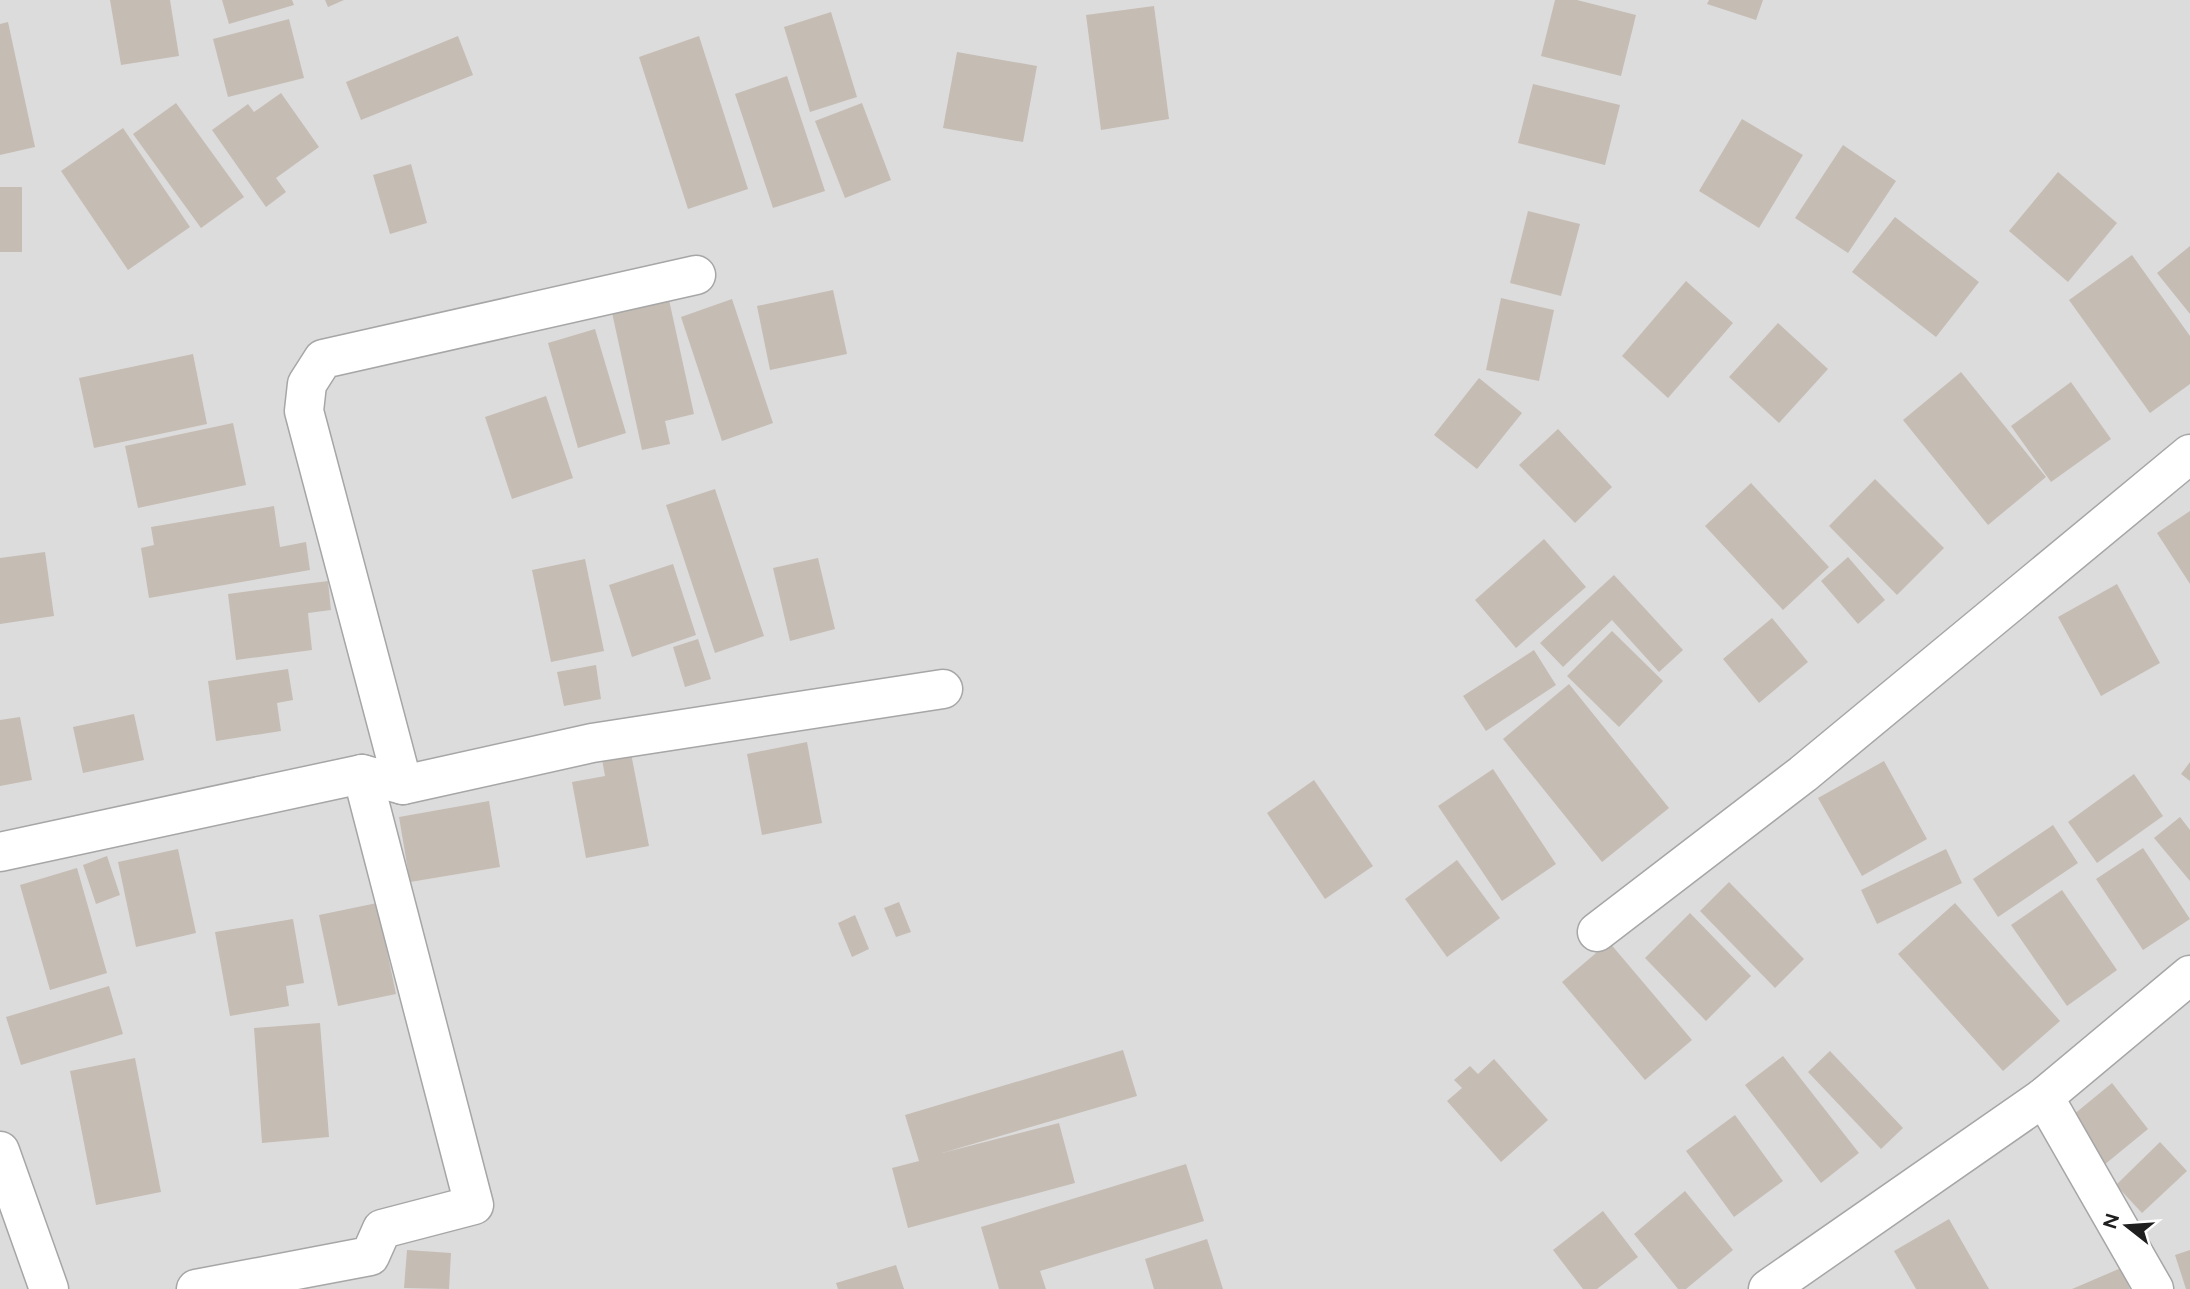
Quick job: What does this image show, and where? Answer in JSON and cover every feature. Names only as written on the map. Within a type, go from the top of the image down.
[{"type":"street","points":[[403,785],[304,411],[307,384],[323,359],[696,275]]},
{"type":"street","points":[[1597,932],[1803,774],[2190,454]]},
{"type":"street","points":[[0,852],[362,774],[403,785],[592,743],[943,689]]},
{"type":"street","points":[[197,1289],[370,1256],[383,1229],[474,1205],[362,774]]},
{"type":"street","points":[[1768,1289],[2044,1097],[2190,975]]},
{"type":"street","points":[[2044,1097],[2154,1289]]},
{"type":"street","points":[[0,1151],[49,1289]]},
{"type":"shaded area","points":[[0,0],[2190,0],[2190,1289],[0,1289]]},
{"type":"building","points":[[110,0],[170,0],[179,56],[121,65]]},
{"type":"building","points":[[222,0],[292,0],[294,5],[229,24]]},
{"type":"building","points":[[325,0],[344,0],[328,7]]},
{"type":"building","points":[[1555,0],[1577,0],[1636,15],[1621,76],[1541,56]]},
{"type":"building","points":[[1709,0],[1763,0],[1756,20],[1707,4]]},
{"type":"building","points":[[1154,6],[1169,119],[1101,130],[1086,15]]},
{"type":"building","points":[[831,12],[857,97],[810,112],[784,27]]},
{"type":"building","points":[[289,19],[304,78],[228,97],[213,39]]},
{"type":"building","points":[[8,22],[35,147],[0,155],[0,24]]},
{"type":"building","points":[[458,36],[473,75],[361,120],[346,82]]},
{"type":"building","points":[[699,36],[748,189],[688,209],[639,57]]},
{"type":"building","points":[[957,52],[1037,66],[1023,142],[943,128]]},
{"type":"building","points":[[787,76],[825,191],[773,208],[735,94]]},
{"type":"building","points":[[1533,84],[1620,105],[1605,165],[1518,143]]},
{"type":"building","points":[[281,93],[319,147],[276,178],[286,192],[266,207],[212,130],[248,104],[254,112]]},
{"type":"building","points":[[176,103],[244,197],[201,228],[133,134]]},
{"type":"building","points":[[862,103],[891,180],[845,198],[815,121]]},
{"type":"building","points":[[1742,119],[1803,155],[1759,228],[1699,191]]},
{"type":"building","points":[[123,128],[190,227],[128,270],[61,171]]},
{"type":"building","points":[[1843,145],[1896,181],[1848,253],[1795,218]]},
{"type":"building","points":[[411,164],[427,223],[390,234],[373,175]]},
{"type":"building","points":[[2058,172],[2117,223],[2068,282],[2009,231]]},
{"type":"building","points":[[0,187],[22,187],[22,252],[0,252]]},
{"type":"building","points":[[1528,211],[1580,224],[1561,296],[1510,283]]},
{"type":"building","points":[[1895,217],[1979,282],[1936,337],[1852,272]]},
{"type":"building","points":[[2190,246],[2190,314],[2157,273]]},
{"type":"building","points":[[2132,255],[2190,336],[2190,384],[2150,413],[2069,300]]},
{"type":"building","points":[[1686,281],[1733,323],[1668,398],[1622,356]]},
{"type":"building","points":[[666,286],[694,414],[665,421],[670,444],[642,450],[609,299]]},
{"type":"building","points":[[833,290],[847,354],[770,370],[757,306]]},
{"type":"building","points":[[1501,298],[1554,310],[1539,381],[1486,370]]},
{"type":"building","points":[[732,299],[773,423],[722,441],[681,317]]},
{"type":"building","points":[[1778,323],[1828,369],[1779,423],[1729,377]]},
{"type":"building","points":[[595,329],[626,433],[578,448],[548,343]]},
{"type":"building","points":[[193,354],[207,424],[94,448],[79,378]]},
{"type":"building","points":[[1961,372],[2046,477],[1988,525],[1903,420]]},
{"type":"building","points":[[1479,378],[1522,413],[1477,469],[1434,435]]},
{"type":"building","points":[[2071,382],[2111,439],[2051,482],[2011,426]]},
{"type":"building","points":[[546,396],[573,478],[512,499],[485,417]]},
{"type":"building","points":[[233,423],[246,485],[138,508],[125,446]]},
{"type":"building","points":[[1558,429],[1612,487],[1575,523],[1519,465]]},
{"type":"building","points":[[1875,479],[1944,548],[1897,595],[1829,526]]},
{"type":"building","points":[[1751,483],[1829,567],[1783,610],[1705,526]]},
{"type":"building","points":[[715,489],[764,636],[715,653],[666,505]]},
{"type":"building","points":[[274,506],[280,547],[306,542],[310,570],[149,598],[141,548],[154,545],[151,527]]},
{"type":"building","points":[[2190,511],[2190,584],[2157,533]]},
{"type":"building","points":[[1544,539],[1586,587],[1516,648],[1475,600]]},
{"type":"building","points":[[45,552],[54,616],[0,624],[0,558]]},
{"type":"building","points":[[1848,557],[1885,600],[1858,624],[1821,581]]},
{"type":"building","points":[[818,558],[835,629],[790,641],[773,568]]},
{"type":"building","points":[[585,559],[604,651],[551,662],[532,570]]},
{"type":"building","points":[[673,564],[696,635],[632,657],[609,585]]},
{"type":"building","points":[[1614,575],[1683,650],[1659,672],[1612,620],[1563,667],[1540,643]]},
{"type":"building","points":[[328,581],[331,610],[308,613],[312,650],[236,660],[228,594]]},
{"type":"building","points":[[2117,584],[2160,663],[2101,696],[2058,617]]},
{"type":"building","points":[[1772,618],[1808,662],[1759,703],[1723,659]]},
{"type":"building","points":[[1612,631],[1663,681],[1619,727],[1567,676]]},
{"type":"building","points":[[698,639],[711,679],[685,687],[673,647]]},
{"type":"building","points":[[1534,650],[1556,685],[1486,731],[1463,696]]},
{"type":"building","points":[[596,665],[601,699],[564,706],[557,672]]},
{"type":"building","points":[[288,669],[293,700],[277,703],[281,731],[216,741],[208,681]]},
{"type":"building","points":[[1569,684],[1669,808],[1602,862],[1503,739]]},
{"type":"building","points":[[134,714],[144,760],[83,773],[73,727]]},
{"type":"building","points":[[20,717],[32,780],[0,786],[0,720]]},
{"type":"building","points":[[807,742],[822,823],[762,835],[747,754]]},
{"type":"building","points":[[629,743],[649,846],[586,858],[572,782],[605,776],[600,748]]},
{"type":"building","points":[[1884,761],[1927,839],[1862,876],[1818,798]]},
{"type":"building","points":[[2190,762],[2190,781],[2181,774]]},
{"type":"building","points":[[1493,769],[1556,864],[1502,901],[1438,806]]},
{"type":"building","points":[[2134,774],[2163,816],[2097,863],[2068,822]]},
{"type":"building","points":[[1314,780],[1373,866],[1325,899],[1267,813]]},
{"type":"building","points":[[489,801],[500,867],[410,882],[399,817]]},
{"type":"building","points":[[2180,817],[2190,830],[2190,881],[2154,838]]},
{"type":"building","points":[[2053,825],[2078,863],[1998,917],[1973,879]]},
{"type":"building","points":[[2143,848],[2190,919],[2143,950],[2096,879]]},
{"type":"building","points":[[178,849],[196,933],[136,947],[118,862]]},
{"type":"building","points":[[1946,849],[1962,883],[1877,924],[1861,890]]},
{"type":"building","points":[[107,856],[120,895],[96,904],[83,865]]},
{"type":"building","points":[[1457,860],[1500,918],[1447,957],[1405,899]]},
{"type":"building","points":[[77,868],[107,973],[50,990],[20,885]]},
{"type":"building","points":[[1729,882],[1804,959],[1775,988],[1700,911]]},
{"type":"building","points":[[2062,890],[2117,970],[2067,1006],[2011,925]]},
{"type":"building","points":[[899,902],[911,932],[896,937],[884,908]]},
{"type":"building","points":[[377,903],[396,994],[338,1006],[319,915]]},
{"type":"building","points":[[1955,903],[2060,1021],[2003,1071],[1898,954]]},
{"type":"building","points":[[1690,913],[1751,976],[1706,1021],[1645,958]]},
{"type":"building","points":[[855,915],[869,949],[852,957],[838,923]]},
{"type":"building","points":[[293,919],[304,983],[286,986],[289,1006],[230,1016],[215,932]]},
{"type":"building","points":[[1609,942],[1692,1040],[1645,1080],[1562,982]]},
{"type":"building","points":[[109,986],[123,1034],[21,1065],[6,1017]]},
{"type":"building","points":[[320,1023],[329,1137],[262,1143],[254,1028]]},
{"type":"building","points":[[1123,1050],[1137,1096],[942,1153],[1059,1123],[1075,1183],[908,1228],[892,1168],[919,1161],[905,1115]]},
{"type":"building","points":[[1830,1051],[1903,1128],[1881,1149],[1808,1072]]},
{"type":"building","points":[[1783,1056],[1859,1153],[1821,1183],[1745,1085]]},
{"type":"building","points":[[135,1058],[161,1192],[96,1205],[70,1071]]},
{"type":"building","points":[[1494,1059],[1548,1120],[1501,1162],[1447,1101],[1462,1088],[1454,1080],[1470,1066],[1478,1074]]},
{"type":"building","points":[[2112,1083],[2148,1129],[2104,1165],[2067,1120]]},
{"type":"building","points":[[1735,1115],[1783,1181],[1734,1217],[1686,1151]]},
{"type":"building","points":[[2160,1142],[2187,1171],[2142,1213],[2116,1185]]},
{"type":"building","points":[[1186,1164],[1204,1221],[1040,1271],[1046,1289],[999,1289],[981,1227]]},
{"type":"building","points":[[1685,1191],[1733,1250],[1686,1289],[1678,1289],[1634,1234]]},
{"type":"building","points":[[1603,1211],[1638,1257],[1597,1289],[1583,1289],[1553,1250]]},
{"type":"building","points":[[1949,1219],[1989,1289],[1916,1289],[1894,1251]]},
{"type":"building","points":[[1207,1239],[1223,1289],[1154,1289],[1145,1259]]},
{"type":"building","points":[[407,1250],[451,1253],[449,1289],[404,1288]]},
{"type":"building","points":[[2190,1250],[2190,1289],[2186,1289],[2175,1255]]},
{"type":"building","points":[[896,1265],[904,1289],[838,1289],[836,1283]]},
{"type":"building","points":[[2121,1268],[2130,1289],[2072,1289]]}]
